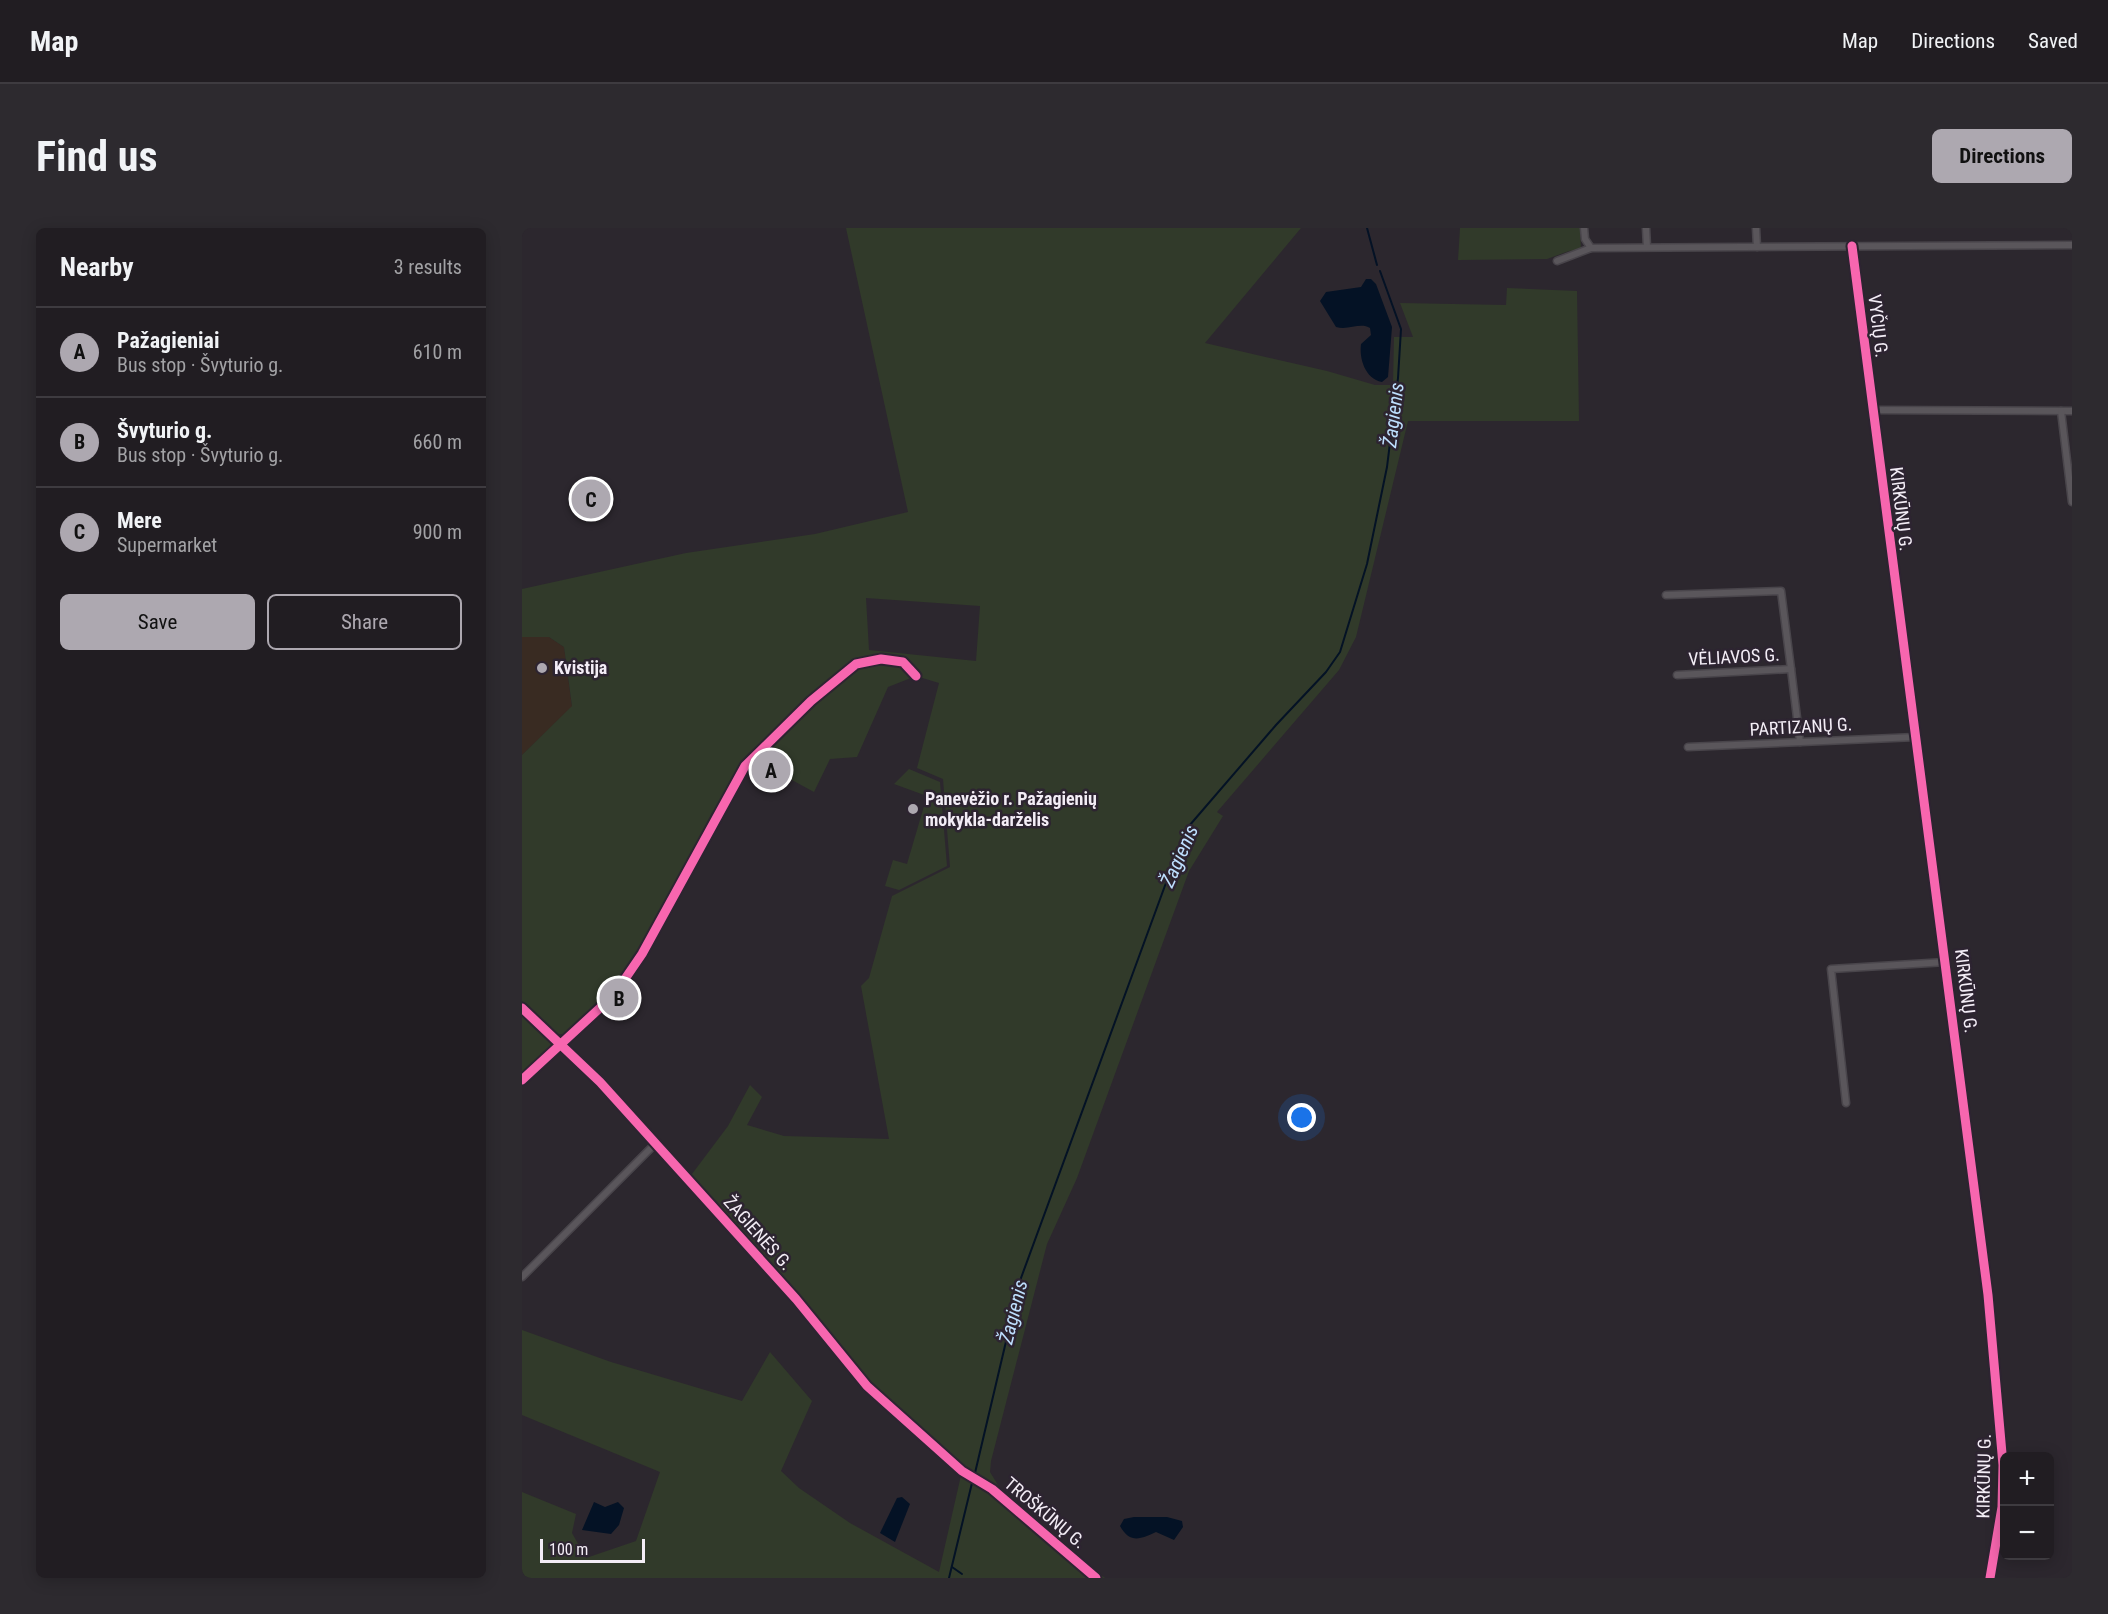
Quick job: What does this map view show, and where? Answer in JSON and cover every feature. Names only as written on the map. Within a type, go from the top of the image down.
[{"type":"street","points":[[1584,228],[1585,239],[1590,248]]},
{"type":"street","points":[[1646,228],[1647,247]]},
{"type":"street","points":[[1756,228],[1757,247]]},
{"type":"street","points":[[1557,261],[1590,248],[2072,245]]},
{"type":"street","name":"VYČIŲ G.","points":[[1852,246],[1872,410]]},
{"type":"street","points":[[1872,410],[2072,411]]},
{"type":"street","name":"KIRKŪNŲ G.","points":[[1872,410],[1988,1295],[2000,1420],[2002,1507],[1990,1578]]},
{"type":"street","points":[[2061,411],[2072,502]]},
{"type":"street","points":[[1666,595],[1781,591],[1791,669]]},
{"type":"street","points":[[522,1080],[561,1047],[615,995],[642,954],[745,766],[811,701],[856,664],[881,659],[903,662],[916,676]]},
{"type":"street","name":"VĖLIAVOS G.","points":[[1677,675],[1791,669],[1800,742]]},
{"type":"street","name":"PARTIZANŲ G.","points":[[1689,747],[1916,737]]},
{"type":"street","points":[[1846,1103],[1831,969],[1946,962]]},
{"type":"street","name":"ŽAGIENĖS G.","points":[[522,1008],[600,1082],[656,1143],[796,1299],[867,1386],[971,1476]]},
{"type":"street","points":[[522,1277],[656,1143]]},
{"type":"street","name":"TROŠKŪNŲ G.","points":[[971,1476],[992,1490],[1096,1578]]},
{"type":"shaded area","points":[[522,637],[549,637],[564,647],[572,707],[522,755]]},
{"type":"green space","points":[[846,228],[1301,228],[1205,343],[1327,371],[1375,385],[1393,385],[1394,337],[1413,337],[1400,303],[1506,305],[1507,288],[1577,291],[1579,421],[1408,421],[1356,637],[1339,670],[1217,812],[1223,816],[1189,871],[1077,1178],[1047,1244],[990,1472],[1004,1495],[1105,1578],[522,1578],[522,1492],[576,1514],[572,1533],[586,1558],[636,1541],[660,1472],[522,1415],[522,1330],[611,1362],[742,1401],[770,1352],[812,1401],[781,1471],[799,1488],[850,1523],[939,1572],[962,1471],[863,1378],[689,1178],[728,1126],[750,1085],[762,1097],[747,1125],[784,1136],[889,1139],[861,986],[869,978],[892,896],[950,867],[943,779],[917,768],[939,683],[916,676],[888,687],[857,757],[830,759],[814,792],[759,762],[749,761],[714,820],[712,813],[663,910],[635,959],[605,1001],[568,1034],[557,1034],[522,1001],[522,755],[572,706],[564,647],[549,637],[522,637],[522,589],[686,553],[815,534],[908,512]],"holes":[[[866,598],[980,606],[976,661],[869,650]]]},
{"type":"green space","points":[[1460,228],[1580,228],[1581,250],[1569,251],[1547,259],[1458,260]]},
{"type":"green space","points":[[909,769],[940,782],[947,866],[899,890],[885,886],[893,860],[907,864],[927,796],[894,784]]},
{"type":"green space","points":[[522,1013],[549,1038],[552,1047],[522,1075]]},
{"type":"water","points":[[1366,279],[1371,279],[1376,284],[1392,327],[1388,377],[1382,382],[1371,377],[1362,361],[1361,344],[1371,335],[1370,328],[1366,326],[1336,327],[1320,301],[1326,292],[1361,287]]},
{"type":"water","points":[[902,1497],[910,1504],[895,1542],[880,1533],[897,1498]]},
{"type":"water","points":[[594,1502],[605,1507],[618,1502],[624,1508],[619,1525],[611,1534],[582,1530]]},
{"type":"water","points":[[1167,1517],[1182,1521],[1183,1527],[1174,1540],[1156,1532],[1141,1538],[1132,1538],[1120,1526],[1124,1519]]},
{"type":"waterway","name":"Žagienis","points":[[1367,228],[1377,265]]},
{"type":"waterway","name":"Žagienis","points":[[975,1473],[1021,1278],[1181,842],[1189,826],[1276,725],[1326,672],[1340,652],[1367,564],[1387,467],[1398,378],[1401,329],[1380,271]]},
{"type":"waterway","name":"Žagienis","points":[[949,1578],[972,1483]]},
{"type":"waterway","points":[[952,1567],[962,1574]]},
{"type":"cycle path","points":[[1852,246],[1988,1295],[2003,1465],[2002,1507],[1990,1578]]},
{"type":"cycle path","points":[[522,1080],[614,995],[642,954],[745,766],[811,701],[856,664],[881,659],[903,662],[916,676]]},
{"type":"cycle path","points":[[522,1008],[600,1082],[796,1299],[867,1386],[962,1471],[992,1489],[1096,1578]]},
{"type":"place","name":"Mere","points":[[591,499]]},
{"type":"place","name":"Kvistija","points":[[542,668]]},
{"type":"place","name":"Pažagieniai","points":[[771,770]]},
{"type":"place","name":"Panevėžio r. Pažagienių mokykla-darželis","points":[[913,809]]},
{"type":"place","name":"Švyturio g.","points":[[619,998]]}]
